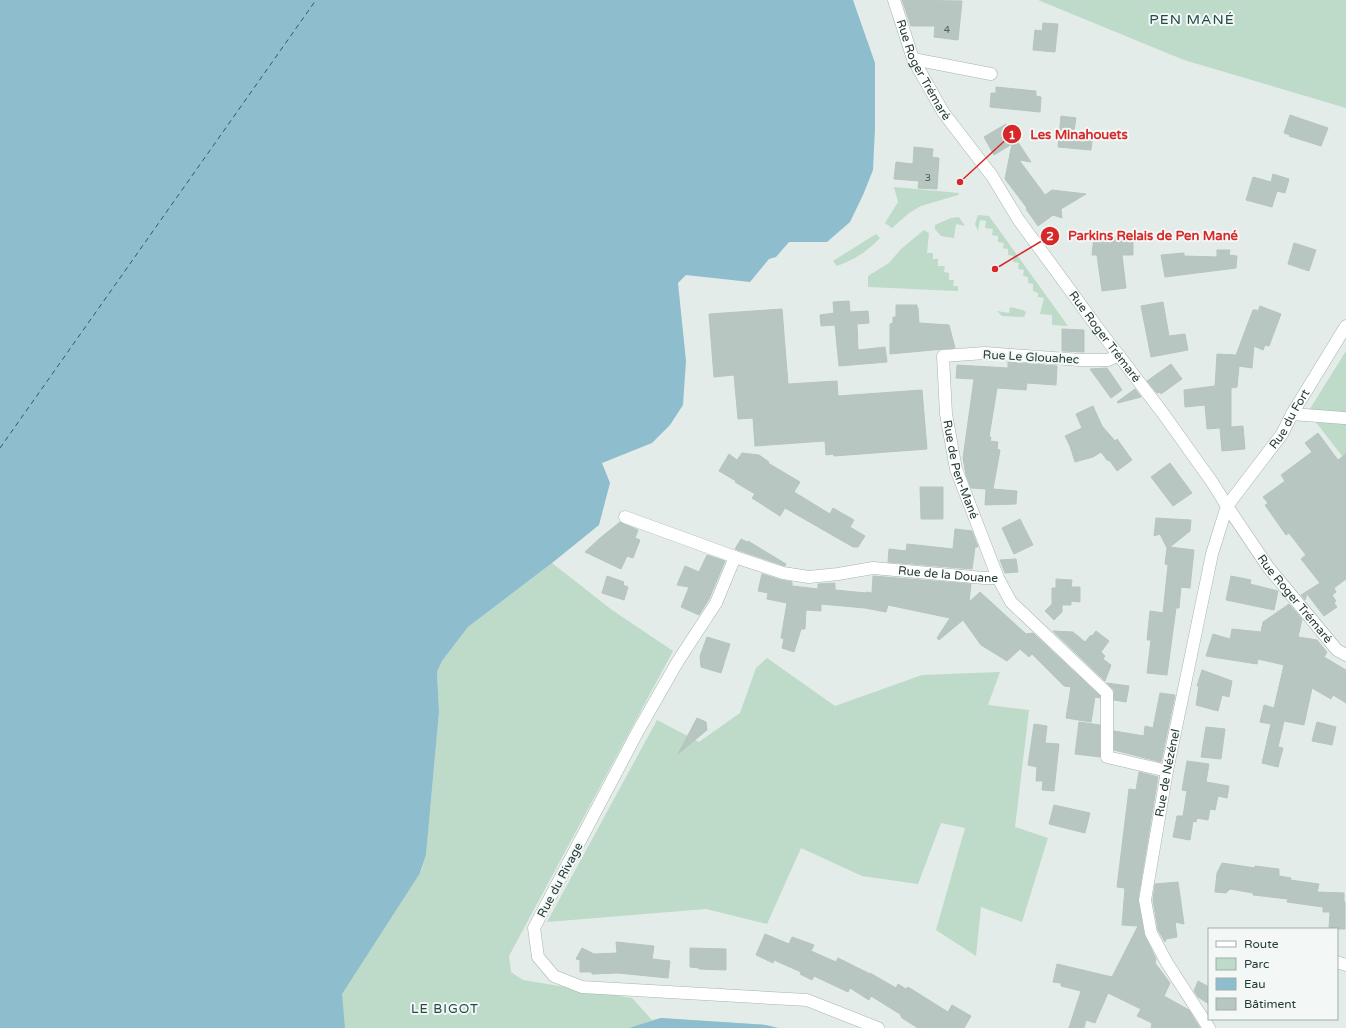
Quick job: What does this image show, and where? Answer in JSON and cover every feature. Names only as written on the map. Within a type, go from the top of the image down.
[{"type":"street","name":"Rue Roger Trémaré","points":[[894,0],[913,59],[943,112],[992,176],[1018,219],[1162,412],[1212,482],[1268,567],[1337,650],[1346,655]]},
{"type":"street","points":[[913,59],[991,74]]},
{"type":"street","name":"Rue du Fort","points":[[1227,506],[1282,434],[1292,414],[1346,326]]},
{"type":"street","name":"Rue Le Glouahec","points":[[943,356],[986,353],[1080,360],[1108,360],[1119,355]]},
{"type":"street","name":"Rue de Pen-Mané","points":[[943,356],[946,414],[956,469],[998,578]]},
{"type":"street","points":[[1292,414],[1344,418]]},
{"type":"street","name":"Rue de Nézénel","points":[[1209,1028],[1167,963],[1151,933],[1145,900],[1167,771],[1212,554],[1227,506]]},
{"type":"street","name":"Rue de la Douane","points":[[625,517],[783,573],[808,577],[874,568],[998,578],[1011,602],[1107,693],[1107,757],[1167,771]]},
{"type":"street","name":"Rue du Rivage","points":[[735,557],[716,603],[678,661],[638,731],[534,928],[538,957],[554,976],[582,987],[807,1000],[878,1028]]},
{"type":"green space","points":[[1038,0],[1346,0],[1346,108],[1184,60]]},
{"type":"green space","points":[[894,187],[959,193],[958,195],[921,206],[909,213],[892,228],[885,223],[898,202]]},
{"type":"green space","points":[[978,215],[989,216],[1068,326],[1052,325],[1052,315],[1040,314],[1044,298],[1038,297],[1038,293],[1033,291],[1033,284],[1028,283],[1028,277],[1023,276],[1024,270],[1018,269],[1019,263],[1013,262],[1013,256],[1008,255],[1008,249],[1003,248],[1004,243],[998,242],[998,236],[992,235],[993,229],[985,228],[986,221],[980,220],[978,231],[975,224]]},
{"type":"green space","points":[[959,217],[965,226],[956,224],[954,238],[941,236],[935,229],[935,225],[937,224],[951,218]]},
{"type":"green space","points":[[924,230],[929,233],[927,253],[933,253],[933,259],[938,259],[938,266],[945,266],[944,272],[949,273],[949,280],[954,280],[953,286],[958,286],[958,291],[868,287],[868,276],[889,263],[901,249]]},
{"type":"green space","points":[[876,234],[880,238],[860,255],[837,266],[833,261]]},
{"type":"green space","points":[[1010,307],[1026,312],[1024,317],[1002,316],[997,311],[1009,313]]},
{"type":"green space","points":[[1346,351],[1346,461],[1308,412]]},
{"type":"green space","points":[[552,563],[612,610],[673,651],[509,956],[511,972],[523,980],[632,998],[652,1020],[661,1018],[766,1025],[778,1028],[196,1028],[421,872],[426,855],[439,712],[437,672],[442,661],[468,627]]},
{"type":"green space","points":[[767,658],[835,706],[922,675],[1000,672],[988,705],[1029,710],[1015,827],[1048,838],[1022,922],[981,907],[976,956],[936,930],[965,828],[941,823],[918,884],[862,876],[801,848],[767,924],[706,909],[547,922],[657,720],[699,742],[740,713],[756,668]]},
{"type":"water","points":[[0,0],[853,0],[875,63],[875,128],[873,170],[850,222],[827,242],[789,242],[776,257],[769,259],[750,282],[686,275],[678,283],[686,361],[683,405],[670,425],[652,443],[602,463],[610,483],[599,525],[468,627],[442,661],[437,672],[439,712],[426,855],[420,873],[342,994],[345,1028],[0,1028]]},
{"type":"water","points":[[661,1018],[766,1025],[778,1028],[629,1028]]},
{"type":"building","points":[[902,0],[962,1],[958,40],[934,37],[935,26],[911,26]]},
{"type":"building","points":[[1043,23],[1058,24],[1055,52],[1033,50],[1035,30],[1042,31]]},
{"type":"building","points":[[996,87],[1036,91],[1036,96],[1041,97],[1040,112],[990,107],[991,93],[996,93]]},
{"type":"building","points":[[1290,115],[1328,128],[1321,146],[1284,133]]},
{"type":"building","points":[[1061,116],[1076,118],[1074,131],[1093,133],[1091,150],[1058,147]]},
{"type":"building","points":[[1006,124],[1031,162],[1019,160],[1045,195],[1052,190],[1086,194],[1061,209],[1062,218],[1053,215],[1038,226],[1026,209],[1027,208],[1005,179],[1012,144],[994,155],[984,137]]},
{"type":"building","points":[[914,147],[933,149],[932,157],[939,158],[937,189],[918,188],[919,181],[894,179],[896,162],[913,164]]},
{"type":"building","points":[[1273,174],[1289,179],[1285,193],[1277,191],[1272,207],[1246,200],[1253,177],[1271,182]]},
{"type":"building","points":[[1094,236],[1133,238],[1133,255],[1122,255],[1126,288],[1102,291],[1097,255],[1092,255]]},
{"type":"building","points":[[1294,243],[1316,250],[1309,271],[1288,264]]},
{"type":"building","points":[[1217,250],[1230,250],[1229,255],[1237,256],[1236,268],[1165,277],[1161,255],[1184,253],[1184,256],[1217,257]]},
{"type":"building","points":[[849,301],[850,312],[868,311],[869,323],[857,324],[858,350],[885,347],[887,362],[839,366],[835,325],[821,326],[820,315],[834,313],[833,302]]},
{"type":"building","points":[[1163,302],[1169,336],[1185,334],[1188,350],[1151,357],[1141,306]]},
{"type":"building","points":[[896,305],[917,305],[919,323],[949,325],[955,348],[890,354],[890,324],[893,323],[893,317],[896,317]]},
{"type":"building","points":[[1260,306],[1281,314],[1269,346],[1265,345],[1263,350],[1254,346],[1252,368],[1239,366],[1237,387],[1231,388],[1231,427],[1207,429],[1205,405],[1185,407],[1184,390],[1215,386],[1217,354],[1236,355],[1253,310],[1257,310],[1256,316]]},
{"type":"building","points":[[782,309],[788,384],[837,381],[838,396],[922,390],[927,449],[834,456],[833,454],[826,455],[825,441],[755,446],[753,418],[738,419],[734,375],[714,377],[709,314]]},
{"type":"building","points":[[1062,329],[1084,330],[1084,352],[1062,351]]},
{"type":"building","points":[[1008,362],[1057,366],[1056,385],[1027,383],[1026,390],[997,388],[989,437],[991,437],[990,441],[998,442],[997,449],[1000,450],[993,489],[1017,491],[1016,504],[985,505],[986,489],[971,488],[966,475],[963,458],[974,379],[956,378],[957,365],[1008,368]]},
{"type":"building","points":[[1171,364],[1182,379],[1161,394],[1160,392],[1157,393],[1147,381]]},
{"type":"building","points":[[1107,368],[1122,390],[1111,398],[1090,369]]},
{"type":"building","points":[[1135,389],[1141,397],[1117,402]]},
{"type":"building","points":[[1093,406],[1102,426],[1115,441],[1117,439],[1132,460],[1117,471],[1101,452],[1093,457],[1075,462],[1065,436],[1082,428],[1076,414]]},
{"type":"building","points":[[1243,426],[1245,449],[1222,451],[1220,428]]},
{"type":"building","points":[[1318,433],[1338,460],[1346,454],[1346,579],[1334,588],[1336,592],[1332,595],[1336,601],[1334,603],[1337,607],[1324,616],[1307,594],[1305,600],[1301,595],[1320,583],[1301,559],[1306,555],[1289,533],[1286,535],[1265,505],[1268,503],[1263,497],[1285,481],[1281,475],[1312,452],[1305,443]]},
{"type":"building","points":[[742,453],[759,455],[769,462],[768,463],[800,482],[794,492],[830,514],[833,508],[854,520],[850,527],[865,536],[858,547],[853,547],[785,508],[780,516],[752,498],[755,494],[719,471],[729,454],[737,460]]},
{"type":"building","points":[[1170,463],[1192,493],[1173,506],[1151,477]]},
{"type":"building","points":[[920,487],[943,487],[943,519],[921,519]]},
{"type":"building","points":[[1156,518],[1191,520],[1190,531],[1170,547],[1194,550],[1190,588],[1181,587],[1179,608],[1176,608],[1167,675],[1147,673],[1151,640],[1147,640],[1150,611],[1163,613],[1168,565],[1165,564],[1167,548],[1160,534],[1154,536]]},
{"type":"building","points":[[1020,519],[1033,545],[1014,554],[1002,528]]},
{"type":"building","points":[[620,522],[638,530],[635,538],[640,540],[633,558],[627,556],[621,569],[585,552]]},
{"type":"building","points":[[955,529],[972,531],[978,547],[975,547],[972,569],[888,562],[889,549],[906,551],[907,544],[953,549]]},
{"type":"building","points":[[741,539],[747,542],[748,541],[786,564],[785,566],[735,549]]},
{"type":"building","points":[[707,555],[725,561],[709,599],[699,615],[681,607],[689,587],[677,585],[685,566],[699,572]]},
{"type":"building","points":[[1016,559],[1018,572],[1005,573],[1000,560]]},
{"type":"building","points":[[762,574],[792,582],[792,586],[818,589],[818,584],[835,583],[835,590],[866,593],[872,593],[873,576],[971,584],[969,602],[980,592],[1026,634],[1033,633],[1100,696],[1100,698],[1095,697],[1091,722],[1066,718],[1071,687],[1064,686],[1032,654],[1029,657],[1020,649],[1007,661],[981,645],[963,620],[939,640],[937,638],[950,618],[888,605],[886,612],[865,608],[821,604],[821,611],[806,610],[805,629],[801,629],[794,652],[782,648],[784,639],[781,638],[787,603],[767,599],[768,593],[758,591]]},
{"type":"building","points":[[607,576],[624,582],[623,585],[628,587],[624,600],[602,593]]},
{"type":"building","points":[[1231,576],[1251,580],[1250,584],[1278,591],[1274,610],[1226,600]]},
{"type":"building","points":[[1056,579],[1072,580],[1071,587],[1080,587],[1080,602],[1071,601],[1071,605],[1062,605],[1062,612],[1054,620],[1045,611],[1052,604],[1052,588],[1056,588]]},
{"type":"building","points":[[1289,604],[1302,619],[1298,637],[1317,640],[1327,652],[1324,657],[1346,670],[1346,703],[1333,695],[1331,699],[1312,688],[1304,725],[1284,721],[1278,747],[1283,748],[1278,767],[1262,763],[1271,724],[1260,722],[1264,705],[1274,708],[1284,665],[1258,659],[1257,664],[1206,656],[1213,634],[1230,639],[1232,629],[1261,632],[1263,622]]},
{"type":"building","points":[[1053,631],[1073,632],[1085,642],[1096,631],[1109,641],[1101,652],[1105,656],[1103,659],[1111,665],[1105,681]]},
{"type":"building","points":[[707,637],[730,644],[721,673],[701,667],[700,656]]},
{"type":"building","points":[[1202,670],[1232,681],[1229,697],[1222,695],[1218,711],[1196,705],[1199,686],[1197,686]]},
{"type":"building","points":[[1107,683],[1129,686],[1126,702],[1114,700],[1114,690]]},
{"type":"building","points":[[1160,693],[1175,695],[1161,762],[1114,750],[1114,731],[1144,736],[1145,726],[1153,728]]},
{"type":"building","points":[[697,718],[706,722],[707,730],[678,754]]},
{"type":"building","points":[[1079,722],[1100,725],[1100,757],[1075,754]]},
{"type":"building","points":[[1317,722],[1336,727],[1332,745],[1312,741]]},
{"type":"building","points":[[1034,724],[1047,726],[1045,743],[1059,744],[1054,791],[1042,790],[1043,781],[1036,781],[1037,767],[1028,765]]},
{"type":"building","points":[[1206,727],[1225,729],[1221,759],[1201,757]]},
{"type":"building","points":[[1187,761],[1209,764],[1206,782],[1229,786],[1227,798],[1218,796],[1215,810],[1210,809],[1208,820],[1197,818],[1196,822],[1193,821],[1190,840],[1173,837],[1177,816],[1183,816],[1187,791],[1182,790]]},
{"type":"building","points":[[1139,772],[1158,777],[1138,899],[1144,934],[1156,959],[1155,963],[1170,983],[1164,996],[1189,1010],[1200,1028],[1151,1028],[1152,1023],[1137,1016],[1141,1009],[1108,993],[1095,1023],[1086,1020],[1084,1028],[1069,1028],[1081,991],[1061,986],[1061,983],[1053,982],[1057,964],[1112,977],[1138,926],[1122,925],[1125,888],[1117,887],[1129,789],[1136,790]]},
{"type":"building","points":[[1054,805],[1090,813],[1085,833],[1049,824]]},
{"type":"building","points":[[1222,863],[1255,868],[1255,866],[1279,869],[1279,876],[1291,878],[1290,880],[1319,884],[1317,892],[1344,893],[1345,929],[1329,928],[1330,912],[1323,912],[1323,907],[1287,902],[1288,899],[1253,895],[1253,893],[1230,889],[1226,893],[1215,892],[1217,873]]},
{"type":"building","points":[[1178,882],[1184,924],[1175,922],[1177,937],[1166,939],[1165,942],[1158,930],[1153,900],[1155,884]]},
{"type":"building","points":[[765,934],[789,944],[792,937],[814,945],[811,951],[836,962],[838,958],[870,973],[896,988],[898,984],[906,989],[908,987],[948,1012],[952,1005],[971,1016],[964,1028],[918,1028],[902,1018],[900,1014],[871,996],[869,1000],[850,988],[848,992],[814,976],[812,980],[800,974],[801,972],[774,960],[773,963],[756,955]]},
{"type":"building","points":[[616,942],[654,946],[652,959],[670,961],[668,978],[618,973],[592,974],[592,972],[580,972],[580,960],[576,959],[582,948],[594,954],[617,953]]},
{"type":"building","points":[[690,948],[726,949],[726,970],[699,969],[690,967]]},
{"type":"building","points":[[1198,981],[1208,986],[1208,1003],[1198,997],[1194,991]]},
{"type":"ferry route","points":[[0,448],[316,0]]},
{"type":"place","name":"Les Minahouets","points":[[960,182]]},
{"type":"place","name":"Parkins Relais de Pen Mané","points":[[995,269]]},
{"type":"district","name":"PEN MANÉ","points":[[1192,19]]},
{"type":"district","name":"LE BIGOT","points":[[445,1008]]}]
